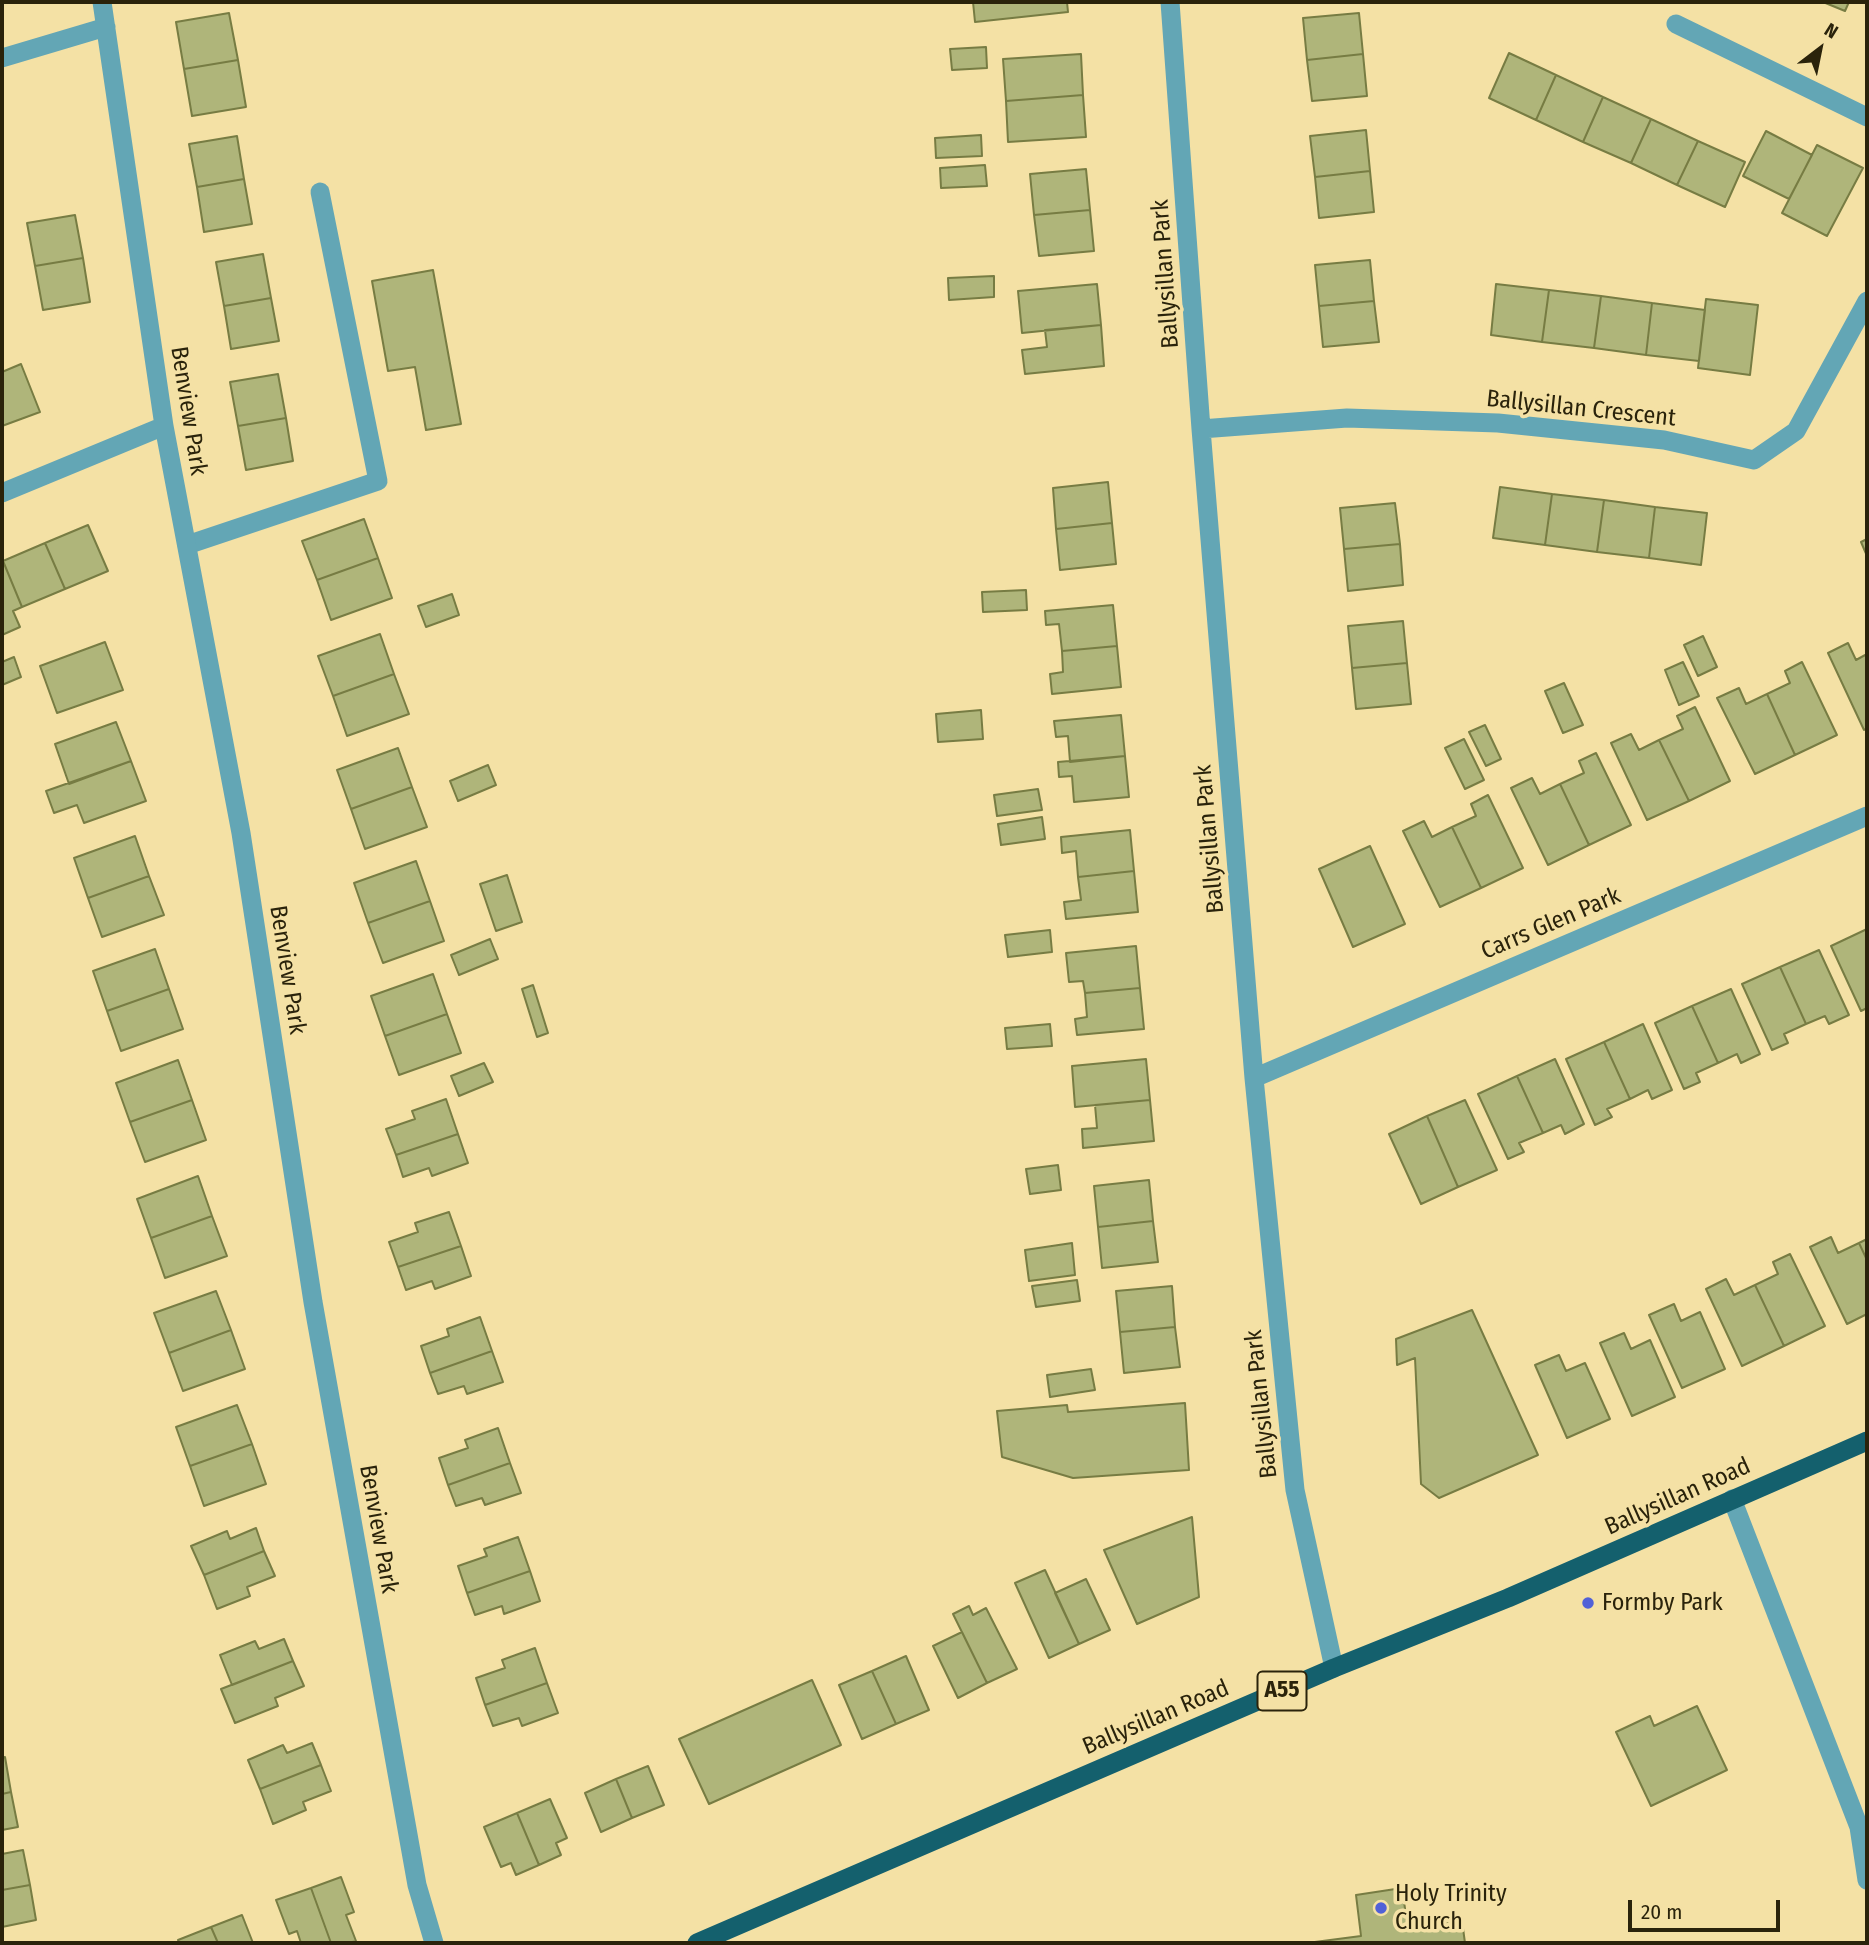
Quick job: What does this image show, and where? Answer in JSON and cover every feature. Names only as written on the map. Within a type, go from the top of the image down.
[{"type":"highway","name":"Ballysillan Road","points":[[697,1943],[1334,1668],[1489,1606],[1867,1441]]},
{"type":"street","name":"Benview Park","points":[[102,2],[164,426],[241,833],[318,1329],[417,1885],[435,1943]]},
{"type":"street","name":"Ballysillan Park","points":[[1170,2],[1201,429],[1254,1078],[1295,1490],[1334,1668]]},
{"type":"street","points":[[1676,24],[1867,117]]},
{"type":"street","points":[[2,58],[106,27]]},
{"type":"street","points":[[187,545],[378,481],[320,192]]},
{"type":"street","name":"Ballysillan Crescent","points":[[1201,429],[1347,418],[1498,423],[1664,440],[1754,460],[1796,431],[1867,301]]},
{"type":"street","points":[[2,493],[164,426]]},
{"type":"street","name":"Carrs Glen Park","points":[[1254,1078],[1867,816]]},
{"type":"street","points":[[1732,1499],[1859,1827],[1867,1880]]},
{"type":"building","points":[[973,2],[1067,2],[1068,12],[975,22]]},
{"type":"building","points":[[1823,2],[1849,2],[1845,11]]},
{"type":"building","points":[[229,13],[238,60],[184,69],[176,22]]},
{"type":"building","points":[[1359,13],[1363,54],[1307,60],[1303,18]]},
{"type":"building","points":[[986,47],[987,68],[952,70],[950,49]]},
{"type":"building","points":[[1509,53],[1556,75],[1536,120],[1489,98]]},
{"type":"building","points":[[1081,54],[1083,95],[1006,101],[1003,59]]},
{"type":"building","points":[[1363,54],[1367,96],[1312,101],[1307,60]]},
{"type":"building","points":[[238,60],[246,107],[192,116],[184,69]]},
{"type":"building","points":[[1556,75],[1603,97],[1583,142],[1536,120]]},
{"type":"building","points":[[1083,95],[1086,137],[1008,142],[1006,101]]},
{"type":"building","points":[[1603,97],[1651,119],[1631,163],[1583,142]]},
{"type":"building","points":[[1651,119],[1698,141],[1677,185],[1631,163]]},
{"type":"building","points":[[1366,130],[1370,171],[1315,177],[1310,136]]},
{"type":"building","points":[[1766,131],[1812,155],[1789,199],[1743,176]]},
{"type":"building","points":[[981,135],[982,156],[936,158],[935,138]]},
{"type":"building","points":[[237,136],[244,179],[197,187],[189,144]]},
{"type":"building","points":[[1698,141],[1745,162],[1725,207],[1677,185]]},
{"type":"building","points":[[1817,145],[1863,168],[1827,236],[1782,213]]},
{"type":"building","points":[[985,165],[987,186],[941,188],[940,168]]},
{"type":"building","points":[[1086,169],[1090,210],[1034,215],[1030,174]]},
{"type":"building","points":[[1370,171],[1374,212],[1319,218],[1315,177]]},
{"type":"building","points":[[244,179],[252,224],[204,232],[197,187]]},
{"type":"building","points":[[1090,210],[1094,251],[1039,256],[1034,215]]},
{"type":"building","points":[[75,215],[83,258],[35,266],[27,223]]},
{"type":"building","points":[[263,254],[271,298],[224,306],[216,262]]},
{"type":"building","points":[[83,258],[90,302],[43,310],[35,266]]},
{"type":"building","points":[[1370,260],[1374,301],[1319,306],[1315,265]]},
{"type":"building","points":[[433,270],[461,424],[426,430],[415,367],[388,371],[372,281]]},
{"type":"building","points":[[994,276],[994,297],[949,300],[948,278]]},
{"type":"building","points":[[1097,284],[1101,325],[1022,333],[1018,291]]},
{"type":"building","points":[[1496,284],[1549,290],[1542,342],[1491,335]]},
{"type":"building","points":[[1549,290],[1601,296],[1594,348],[1542,342]]},
{"type":"building","points":[[1601,296],[1652,303],[1646,355],[1594,348]]},
{"type":"building","points":[[271,298],[279,341],[231,349],[224,306]]},
{"type":"building","points":[[1706,299],[1758,305],[1750,375],[1698,368]]},
{"type":"building","points":[[1374,301],[1379,342],[1323,347],[1319,306]]},
{"type":"building","points":[[1652,303],[1705,310],[1699,361],[1646,355]]},
{"type":"building","points":[[1101,325],[1104,366],[1025,374],[1022,350],[1047,347],[1045,330]]},
{"type":"building","points":[[21,364],[40,412],[2,426],[2,372]]},
{"type":"building","points":[[278,374],[286,418],[238,426],[230,382]]},
{"type":"building","points":[[286,418],[293,461],[246,470],[238,426]]},
{"type":"building","points":[[1108,482],[1112,523],[1056,529],[1053,488]]},
{"type":"building","points":[[1500,487],[1552,494],[1545,545],[1493,538]]},
{"type":"building","points":[[1552,494],[1604,500],[1597,552],[1545,545]]},
{"type":"building","points":[[1604,500],[1655,507],[1649,558],[1597,552]]},
{"type":"building","points":[[1395,503],[1400,544],[1344,549],[1340,508]]},
{"type":"building","points":[[1655,507],[1707,513],[1701,565],[1649,558]]},
{"type":"building","points":[[364,519],[378,558],[317,580],[302,541]]},
{"type":"building","points":[[1112,523],[1116,564],[1060,570],[1056,529]]},
{"type":"building","points":[[88,525],[108,571],[65,589],[45,543]]},
{"type":"building","points":[[1867,539],[1867,556],[1861,542]]},
{"type":"building","points":[[45,543],[65,589],[22,607],[3,561]]},
{"type":"building","points":[[1400,544],[1403,585],[1348,591],[1344,549]]},
{"type":"building","points":[[378,558],[392,598],[331,620],[317,580]]},
{"type":"building","points":[[3,561],[22,607],[13,611],[20,627],[2,635]]},
{"type":"building","points":[[1026,590],[1027,610],[983,612],[982,592]]},
{"type":"building","points":[[452,594],[459,615],[426,627],[418,606]]},
{"type":"building","points":[[1113,605],[1117,646],[1062,651],[1059,624],[1046,625],[1045,611]]},
{"type":"building","points":[[1403,621],[1407,663],[1352,668],[1348,626]]},
{"type":"building","points":[[380,634],[394,674],[333,696],[318,656]]},
{"type":"building","points":[[1703,636],[1717,667],[1698,676],[1684,645]]},
{"type":"building","points":[[105,642],[123,690],[57,713],[40,666]]},
{"type":"building","points":[[1848,643],[1856,660],[1867,654],[1867,728],[1864,730],[1828,653]]},
{"type":"building","points":[[1117,646],[1121,687],[1052,694],[1050,674],[1063,672],[1062,651]]},
{"type":"building","points":[[14,657],[21,677],[2,685],[2,662]]},
{"type":"building","points":[[1683,662],[1699,696],[1679,705],[1665,670]]},
{"type":"building","points":[[1802,662],[1837,735],[1795,755],[1767,694],[1790,683],[1785,671]]},
{"type":"building","points":[[1407,663],[1411,704],[1356,709],[1352,668]]},
{"type":"building","points":[[394,674],[409,714],[347,736],[333,696]]},
{"type":"building","points":[[1564,683],[1583,725],[1563,733],[1545,691]]},
{"type":"building","points":[[1739,688],[1746,704],[1767,694],[1795,755],[1755,774],[1717,698]]},
{"type":"building","points":[[1695,707],[1730,781],[1689,801],[1659,740],[1683,729],[1677,716]]},
{"type":"building","points":[[981,710],[983,739],[938,742],[936,714]]},
{"type":"building","points":[[1121,715],[1125,756],[1070,762],[1068,736],[1056,737],[1054,721]]},
{"type":"building","points":[[116,722],[131,761],[69,784],[55,744]]},
{"type":"building","points":[[1485,725],[1501,759],[1486,766],[1469,732]]},
{"type":"building","points":[[1631,734],[1639,750],[1659,740],[1689,801],[1647,820],[1611,743]]},
{"type":"building","points":[[1464,739],[1484,780],[1465,789],[1445,748]]},
{"type":"building","points":[[398,748],[412,787],[351,809],[337,770]]},
{"type":"building","points":[[1596,753],[1631,825],[1589,845],[1560,784],[1584,773],[1579,761]]},
{"type":"building","points":[[1125,756],[1129,797],[1074,802],[1072,776],[1059,777],[1058,762]]},
{"type":"building","points":[[131,761],[146,801],[84,823],[77,805],[54,813],[46,791]]},
{"type":"building","points":[[488,765],[496,785],[458,801],[450,781]]},
{"type":"building","points":[[1532,778],[1540,794],[1560,784],[1589,845],[1548,865],[1511,788]]},
{"type":"building","points":[[412,787],[427,827],[365,849],[351,809]]},
{"type":"building","points":[[1038,789],[1042,810],[997,816],[994,795]]},
{"type":"building","points":[[1488,795],[1523,868],[1481,888],[1452,827],[1476,816],[1471,804]]},
{"type":"building","points":[[1042,817],[1045,839],[1001,845],[998,824]]},
{"type":"building","points":[[1424,821],[1432,837],[1452,827],[1481,888],[1440,907],[1403,831]]},
{"type":"building","points":[[1130,830],[1134,871],[1078,877],[1076,851],[1062,853],[1061,837]]},
{"type":"building","points":[[135,836],[149,876],[88,898],[74,858]]},
{"type":"building","points":[[1370,846],[1405,924],[1353,947],[1319,869]]},
{"type":"building","points":[[416,861],[430,901],[368,923],[354,883]]},
{"type":"building","points":[[1134,871],[1138,912],[1066,919],[1064,902],[1081,900],[1078,877]]},
{"type":"building","points":[[507,875],[522,922],[496,931],[480,884]]},
{"type":"building","points":[[149,876],[164,915],[102,937],[88,898]]},
{"type":"building","points":[[430,901],[444,941],[383,963],[368,923]]},
{"type":"building","points":[[1867,929],[1867,1008],[1861,1011],[1831,946]]},
{"type":"building","points":[[1050,930],[1052,952],[1008,957],[1005,935]]},
{"type":"building","points":[[490,939],[498,959],[459,975],[451,955]]},
{"type":"building","points":[[1136,946],[1140,988],[1085,993],[1083,981],[1069,982],[1066,953]]},
{"type":"building","points":[[155,949],[169,989],[107,1011],[93,971]]},
{"type":"building","points":[[1819,950],[1849,1015],[1829,1024],[1825,1016],[1806,1024],[1780,967]]},
{"type":"building","points":[[1780,967],[1806,1024],[1784,1034],[1788,1043],[1772,1050],[1742,984]]},
{"type":"building","points":[[433,974],[447,1014],[385,1036],[371,996]]},
{"type":"building","points":[[533,985],[548,1033],[537,1037],[522,989]]},
{"type":"building","points":[[1140,988],[1144,1029],[1077,1035],[1075,1019],[1087,1017],[1085,993]]},
{"type":"building","points":[[169,989],[183,1029],[121,1051],[107,1011]]},
{"type":"building","points":[[1731,989],[1760,1054],[1741,1063],[1737,1054],[1718,1063],[1692,1006]]},
{"type":"building","points":[[1692,1006],[1718,1063],[1696,1073],[1700,1082],[1684,1089],[1655,1023]]},
{"type":"building","points":[[447,1014],[461,1053],[399,1075],[385,1036]]},
{"type":"building","points":[[1050,1024],[1052,1046],[1007,1049],[1005,1028]]},
{"type":"building","points":[[1643,1024],[1672,1090],[1652,1099],[1648,1090],[1630,1099],[1604,1042]]},
{"type":"building","points":[[1604,1042],[1630,1099],[1607,1109],[1612,1117],[1595,1125],[1566,1059]]},
{"type":"building","points":[[1146,1059],[1150,1100],[1075,1107],[1072,1066]]},
{"type":"building","points":[[1555,1059],[1584,1124],[1565,1134],[1561,1125],[1543,1133],[1517,1076]]},
{"type":"building","points":[[178,1060],[192,1100],[130,1122],[116,1083]]},
{"type":"building","points":[[484,1063],[493,1082],[459,1096],[451,1076]]},
{"type":"building","points":[[1517,1076],[1543,1133],[1519,1143],[1524,1152],[1508,1159],[1478,1094]]},
{"type":"building","points":[[446,1099],[458,1134],[396,1155],[386,1129],[415,1119],[412,1111]]},
{"type":"building","points":[[192,1100],[206,1140],[145,1162],[130,1122]]},
{"type":"building","points":[[1150,1100],[1154,1141],[1083,1148],[1082,1129],[1097,1128],[1095,1105]]},
{"type":"building","points":[[1465,1100],[1497,1170],[1458,1187],[1427,1116]]},
{"type":"building","points":[[1427,1116],[1458,1187],[1421,1204],[1389,1134]]},
{"type":"building","points":[[458,1134],[468,1163],[432,1176],[429,1168],[403,1177],[396,1155]]},
{"type":"building","points":[[1058,1165],[1061,1190],[1030,1194],[1026,1169]]},
{"type":"building","points":[[198,1176],[212,1216],[151,1238],[137,1199]]},
{"type":"building","points":[[1149,1180],[1153,1221],[1098,1227],[1094,1186]]},
{"type":"building","points":[[449,1212],[461,1246],[398,1267],[389,1242],[418,1232],[415,1223]]},
{"type":"building","points":[[212,1216],[227,1256],[165,1278],[151,1238]]},
{"type":"building","points":[[1153,1221],[1158,1262],[1102,1268],[1098,1227]]},
{"type":"building","points":[[1831,1237],[1838,1253],[1859,1243],[1867,1260],[1867,1314],[1847,1324],[1810,1247]]},
{"type":"building","points":[[1867,1239],[1867,1260],[1859,1243]]},
{"type":"building","points":[[1072,1243],[1075,1275],[1029,1281],[1025,1250]]},
{"type":"building","points":[[461,1246],[471,1276],[435,1289],[432,1281],[406,1290],[398,1267]]},
{"type":"building","points":[[1790,1254],[1825,1326],[1784,1346],[1755,1285],[1778,1274],[1773,1262]]},
{"type":"building","points":[[1726,1279],[1734,1295],[1755,1285],[1784,1346],[1742,1366],[1706,1289]]},
{"type":"building","points":[[1077,1280],[1080,1301],[1036,1307],[1032,1286]]},
{"type":"building","points":[[1172,1286],[1175,1327],[1120,1332],[1116,1291]]},
{"type":"building","points":[[216,1291],[231,1330],[169,1353],[154,1313]]},
{"type":"building","points":[[1674,1304],[1681,1321],[1700,1312],[1725,1369],[1682,1388],[1649,1315]]},
{"type":"building","points":[[1472,1310],[1538,1455],[1439,1498],[1421,1484],[1415,1358],[1397,1365],[1396,1339]]},
{"type":"building","points":[[480,1317],[492,1351],[430,1373],[421,1346],[449,1336],[447,1329]]},
{"type":"building","points":[[1175,1327],[1180,1367],[1124,1373],[1120,1332]]},
{"type":"building","points":[[231,1330],[245,1369],[183,1391],[169,1353]]},
{"type":"building","points":[[1624,1333],[1631,1349],[1650,1340],[1675,1397],[1632,1416],[1600,1343]]},
{"type":"building","points":[[492,1351],[503,1382],[467,1394],[464,1386],[438,1394],[430,1373]]},
{"type":"building","points":[[1559,1355],[1566,1371],[1585,1363],[1610,1419],[1567,1438],[1535,1365]]},
{"type":"building","points":[[1091,1369],[1095,1390],[1050,1397],[1047,1375]]},
{"type":"building","points":[[1185,1403],[1189,1470],[1073,1478],[1002,1457],[997,1411],[1067,1405],[1068,1412]]},
{"type":"building","points":[[237,1405],[252,1444],[190,1466],[176,1427]]},
{"type":"building","points":[[498,1428],[510,1463],[448,1485],[439,1458],[468,1448],[465,1440]]},
{"type":"building","points":[[252,1444],[266,1484],[204,1506],[190,1466]]},
{"type":"building","points":[[510,1463],[521,1493],[485,1505],[482,1498],[456,1506],[448,1485]]},
{"type":"building","points":[[1192,1517],[1199,1597],[1137,1624],[1104,1550]]},
{"type":"building","points":[[256,1528],[264,1551],[204,1575],[191,1546],[227,1531],[230,1539]]},
{"type":"building","points":[[518,1537],[530,1571],[467,1593],[458,1566],[487,1556],[484,1549]]},
{"type":"building","points":[[264,1551],[275,1576],[247,1587],[250,1596],[217,1609],[204,1575]]},
{"type":"building","points":[[1045,1570],[1079,1644],[1049,1658],[1015,1583]]},
{"type":"building","points":[[530,1571],[540,1601],[504,1614],[502,1606],[475,1615],[467,1593]]},
{"type":"building","points":[[1086,1579],[1110,1630],[1079,1644],[1055,1593]]},
{"type":"building","points":[[969,1606],[973,1615],[986,1608],[1017,1669],[987,1683],[953,1614]]},
{"type":"building","points":[[962,1632],[987,1683],[958,1698],[933,1646]]},
{"type":"building","points":[[284,1639],[293,1661],[232,1685],[220,1655],[255,1641],[259,1649]]},
{"type":"building","points":[[535,1648],[547,1683],[485,1705],[476,1678],[505,1668],[502,1660]]},
{"type":"building","points":[[906,1656],[929,1710],[896,1724],[872,1671]]},
{"type":"building","points":[[293,1661],[304,1686],[275,1698],[278,1706],[235,1723],[221,1689]]},
{"type":"building","points":[[872,1671],[896,1724],[862,1739],[839,1685]]},
{"type":"building","points":[[812,1680],[841,1745],[709,1804],[679,1739]]},
{"type":"building","points":[[547,1683],[558,1713],[522,1726],[519,1718],[493,1726],[485,1705]]},
{"type":"building","points":[[1697,1706],[1727,1770],[1651,1806],[1616,1732],[1650,1716],[1654,1726]]},
{"type":"building","points":[[312,1743],[321,1765],[260,1789],[248,1760],[283,1745],[287,1753]]},
{"type":"building","points":[[5,1757],[11,1792],[2,1794],[2,1758]]},
{"type":"building","points":[[321,1765],[331,1791],[303,1802],[306,1810],[273,1824],[260,1789]]},
{"type":"building","points":[[648,1766],[664,1805],[632,1818],[616,1779]]},
{"type":"building","points":[[616,1779],[632,1818],[601,1832],[585,1793]]},
{"type":"building","points":[[11,1792],[18,1827],[2,1830],[2,1794]]},
{"type":"building","points":[[550,1799],[567,1838],[556,1843],[561,1855],[539,1865],[517,1813]]},
{"type":"building","points":[[517,1813],[539,1865],[516,1875],[511,1863],[501,1867],[484,1827]]},
{"type":"building","points":[[23,1850],[30,1885],[2,1890],[2,1854]]},
{"type":"building","points":[[341,1877],[354,1912],[346,1915],[356,1941],[331,1943],[311,1888]]},
{"type":"building","points":[[30,1885],[36,1920],[2,1927],[2,1890]]},
{"type":"building","points":[[311,1888],[331,1943],[301,1943],[297,1931],[289,1934],[276,1900]]},
{"type":"building","name":"Holy Trinity Church","points":[[1402,1888],[1408,1929],[1462,1921],[1465,1943],[1307,1943],[1361,1936],[1356,1895]]},
{"type":"building","points":[[242,1915],[253,1943],[218,1943],[211,1927]]},
{"type":"building","points":[[211,1927],[218,1943],[179,1943],[178,1940]]},
{"type":"place","name":"Formby Park","points":[[1588,1603]]},
{"type":"place","name":"Holy Trinity Church","points":[[1381,1908]]}]
